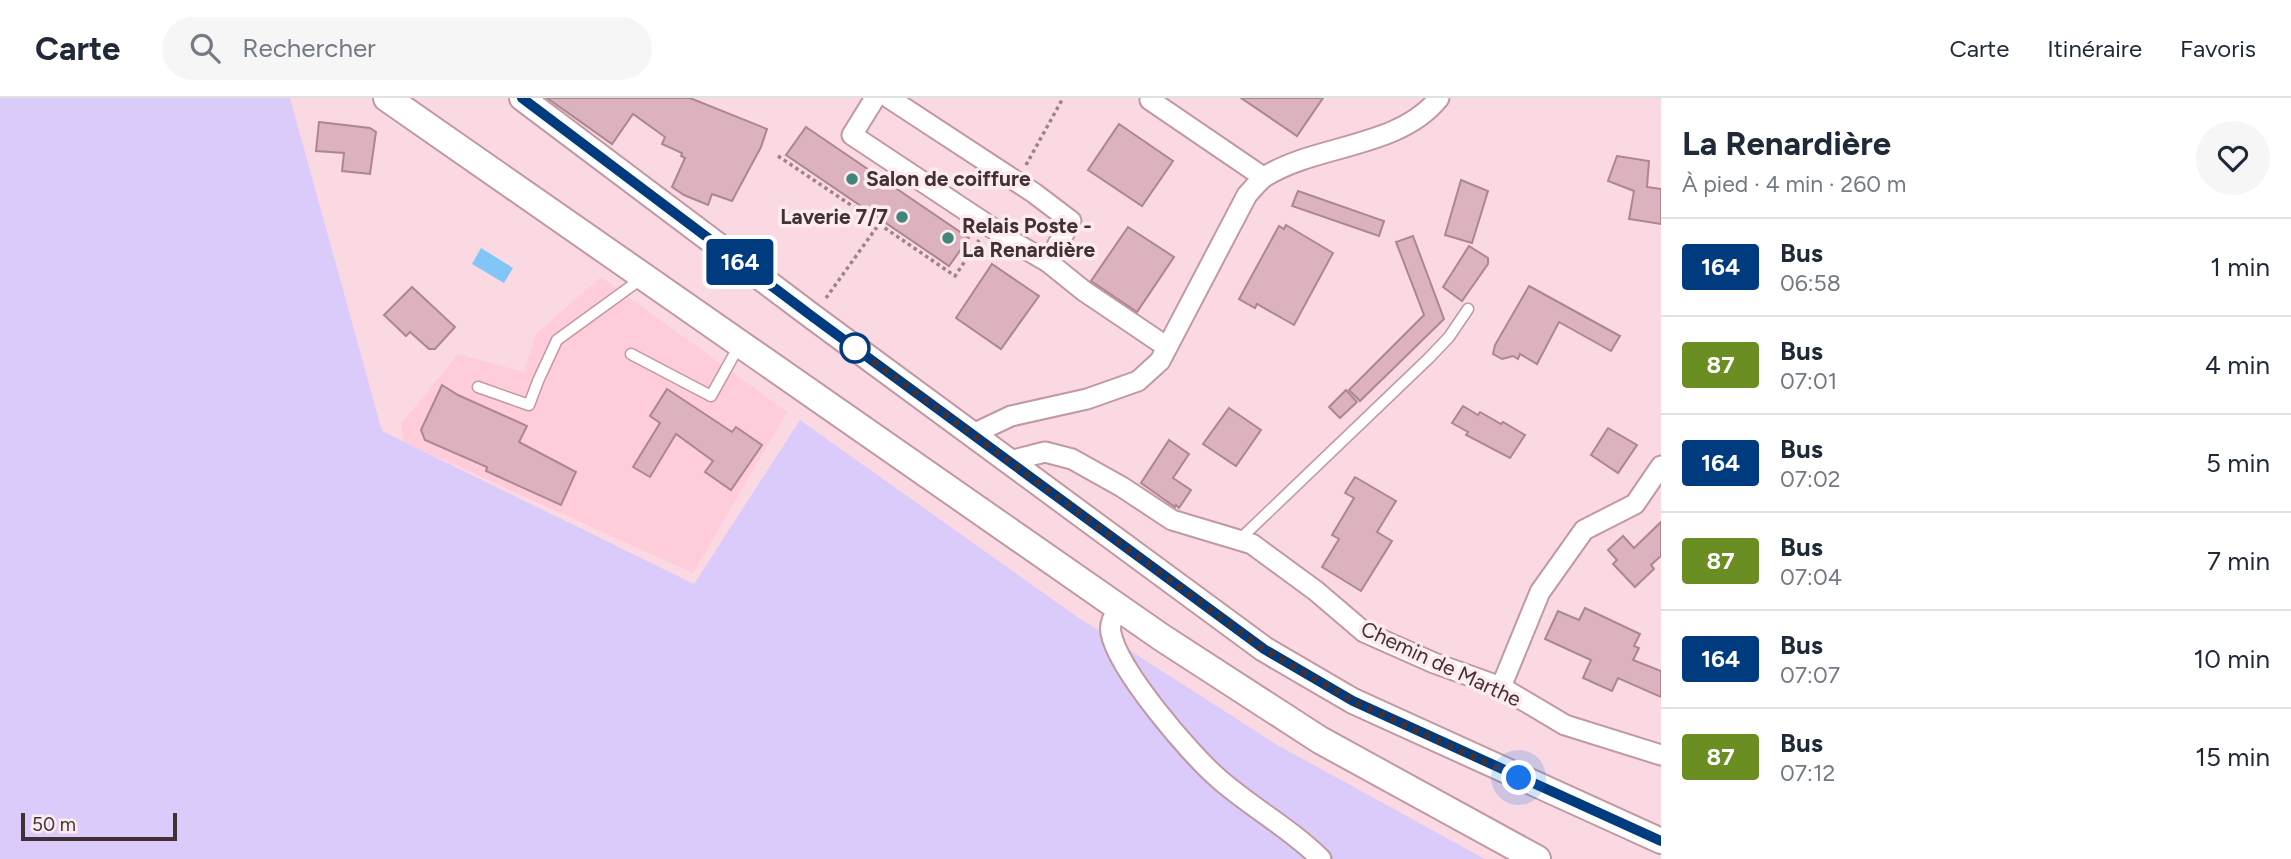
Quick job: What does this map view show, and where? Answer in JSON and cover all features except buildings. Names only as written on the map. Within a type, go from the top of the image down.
[{"type":"main road","points":[[387,98],[1119,608],[1320,740],[1537,859]]},
{"type":"main road","points":[[1506,843],[1554,859]]},
{"type":"street","points":[[522,98],[813,317],[1264,649],[1353,701],[1661,841]]},
{"type":"street","points":[[875,98],[852,135],[1048,262],[1084,291],[1167,347]]},
{"type":"street","points":[[889,98],[1017,182],[1070,221],[1048,262]]},
{"type":"street","points":[[973,434],[1011,416],[1087,399],[1138,382],[1160,361],[1247,195],[1263,177],[1287,165],[1403,127],[1428,112],[1439,98]]},
{"type":"street","points":[[1150,100],[1263,177]]},
{"type":"street","name":"Chemin de Marthe","points":[[1009,461],[1045,452],[1072,459],[1122,487],[1172,520],[1252,544],[1316,591],[1364,632],[1434,663],[1501,687],[1564,725],[1661,755]]},
{"type":"street","points":[[1501,687],[1540,592],[1584,530],[1635,504],[1661,466]]},
{"type":"street","points":[[1119,608],[1111,620],[1111,633],[1125,667],[1165,720],[1218,779],[1303,842],[1321,859]]},
{"type":"lane","points":[[478,387],[530,405],[557,340],[644,276]]},
{"type":"lane","points":[[1239,541],[1429,358],[1449,337],[1468,309]]},
{"type":"lane","points":[[631,354],[711,396],[740,344]]},
{"type":"path","points":[[1017,182],[1063,98]]},
{"type":"path","points":[[778,156],[955,276],[988,225]]},
{"type":"path","points":[[813,317],[879,224]]},
{"type":"shaded area","points":[[0,98],[290,98],[382,431],[694,584],[800,420],[1076,616],[1279,746],[1485,859],[0,859]]},
{"type":"shaded area","points":[[601,277],[787,412],[693,573],[404,442],[401,424],[458,354],[524,372],[536,334]]},
{"type":"water","points":[[481,248],[513,268],[504,283],[472,264]]},
{"type":"bus line","name":"164","points":[[522,98],[813,317],[1264,649],[1353,701],[1661,841]]},
{"type":"place","name":"Salon de coiffure","points":[[852,179]]},
{"type":"place","name":"Laverie 7/7","points":[[902,217]]},
{"type":"place","name":"Relais Poste - La Renardière","points":[[948,238]]},
{"type":"route","points":[[855,348],[1264,649],[1353,701],[1519,778]]}]
